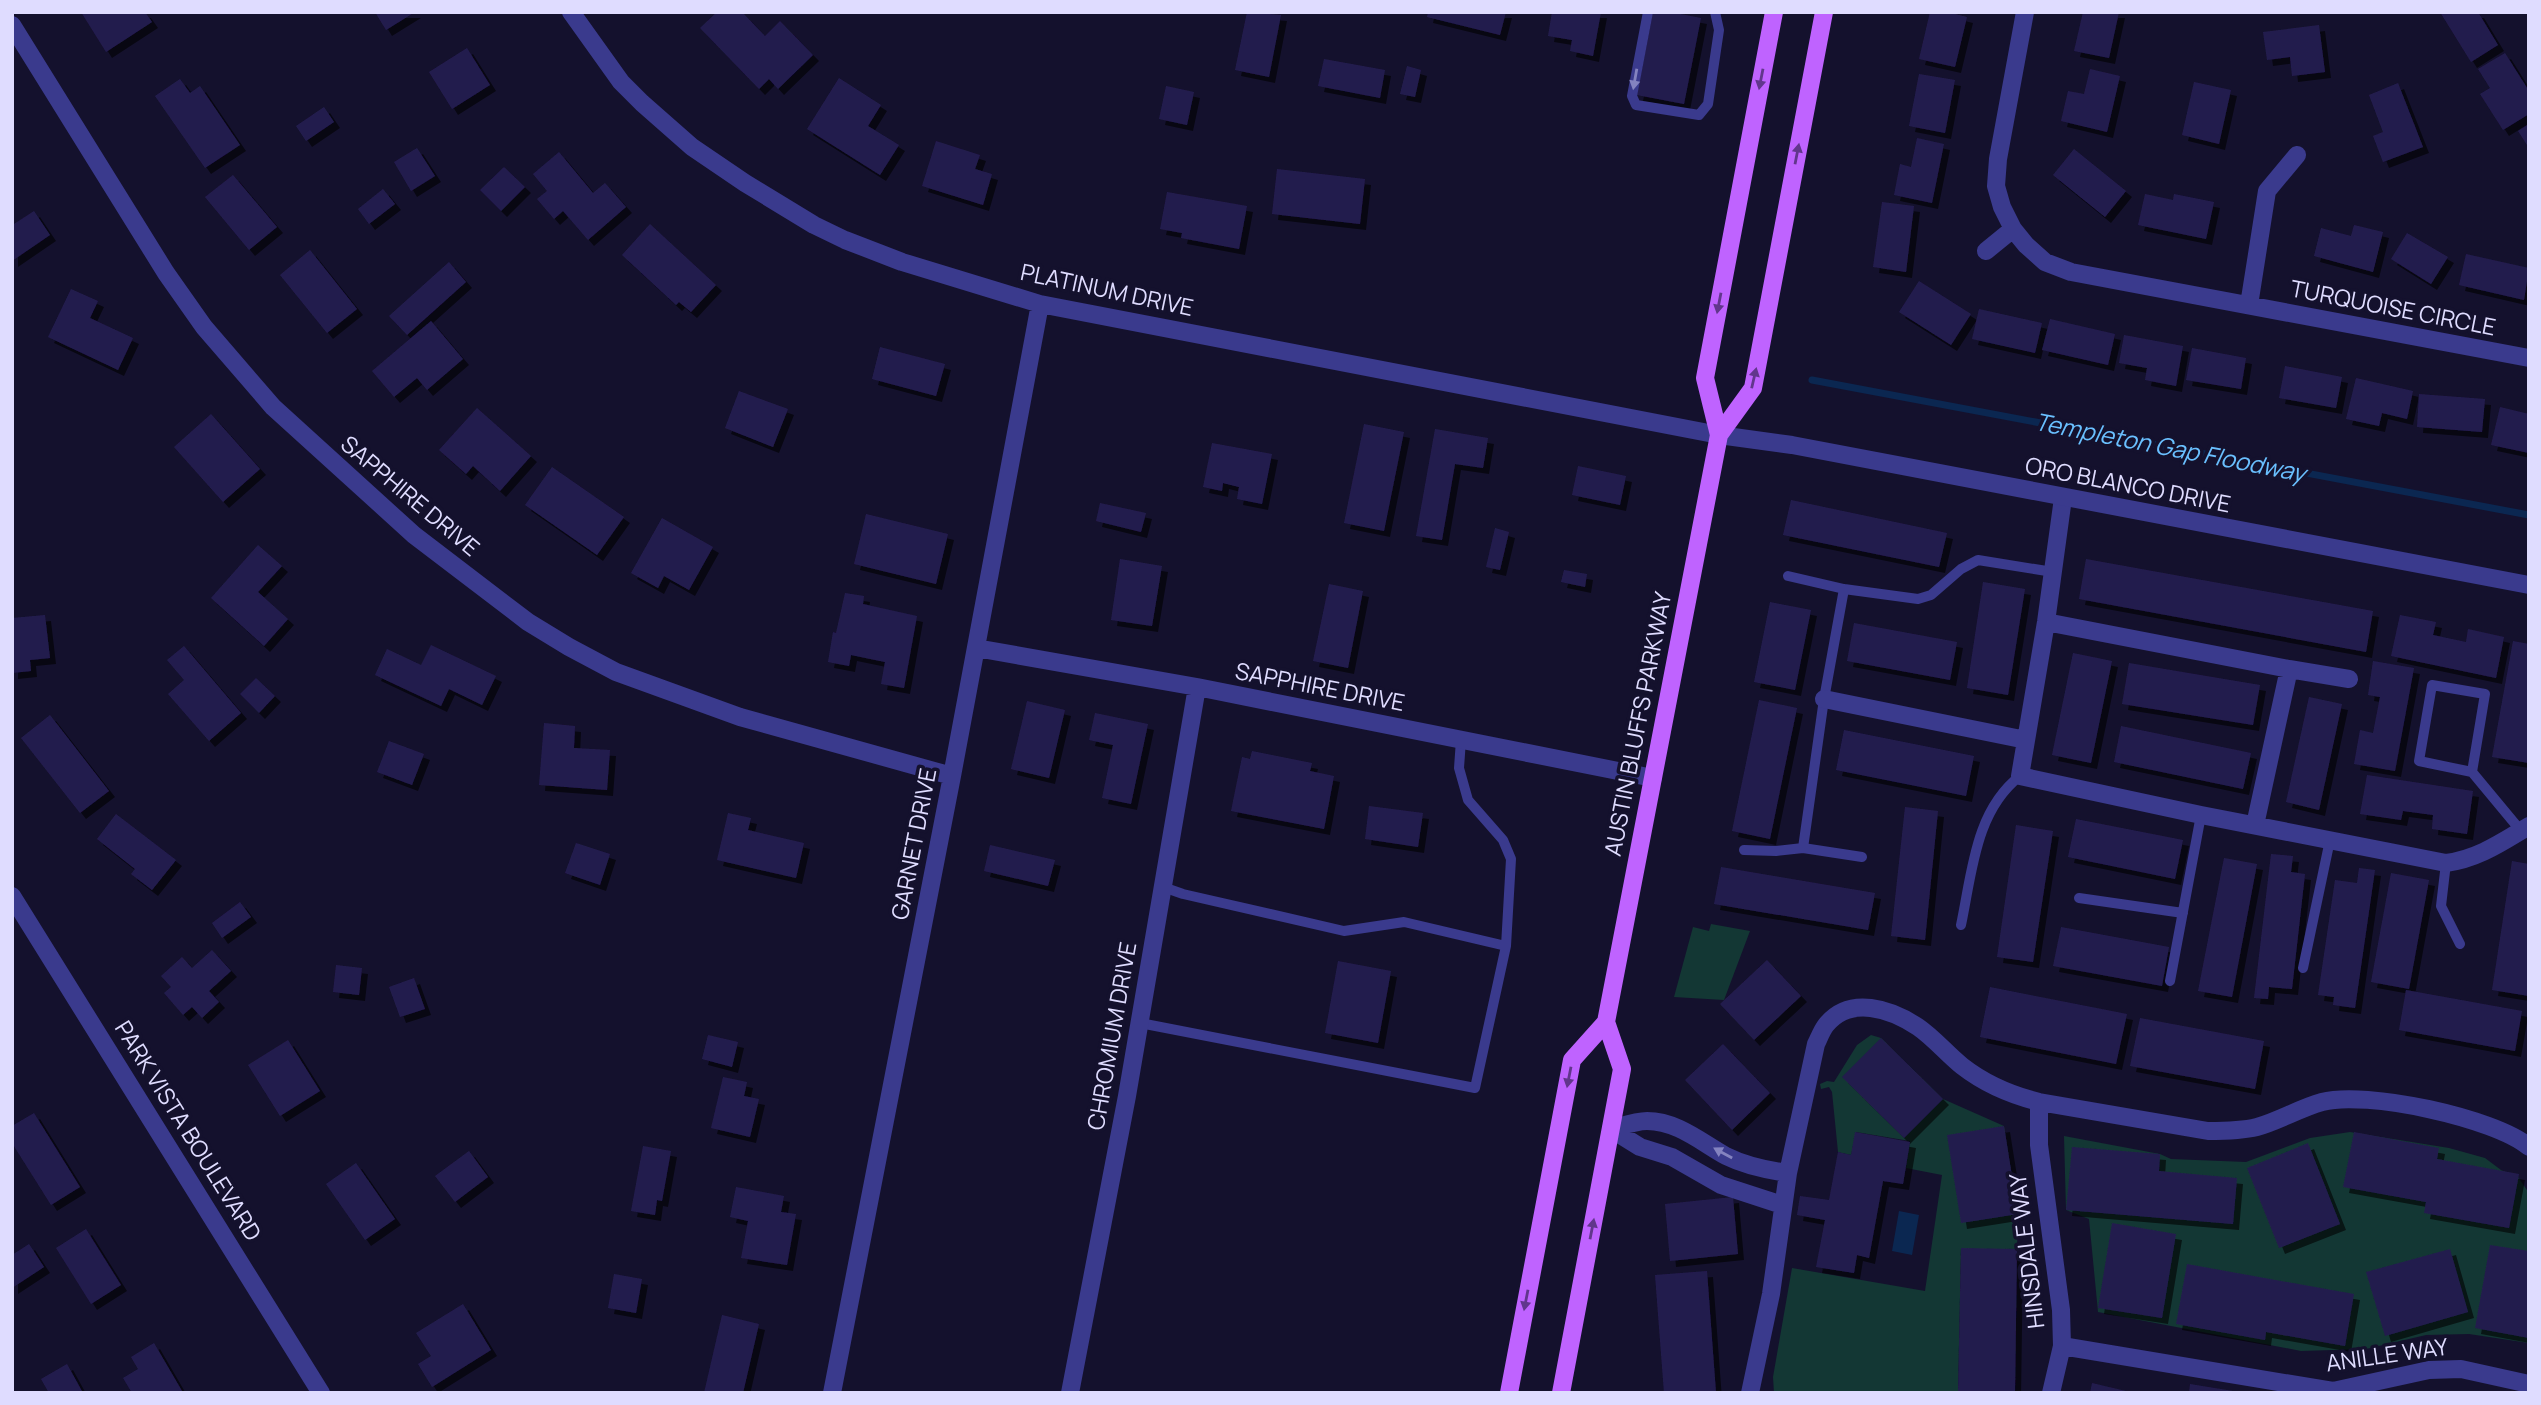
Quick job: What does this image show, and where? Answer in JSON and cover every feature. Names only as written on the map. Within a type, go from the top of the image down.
[{"type":"main road","name":"AUSTIN BLUFFS PARKWAY","points":[[1562,1393],[1622,1069],[1606,1022],[1719,435],[1705,378],[1774,12]]},
{"type":"main road","name":"AUSTIN BLUFFS PARKWAY","points":[[1719,435],[1753,388],[1824,12]]},
{"type":"main road","points":[[1508,1393],[1572,1060],[1606,1022]]},
{"type":"street","name":"PLATINUM DRIVE","points":[[571,12],[605,61],[642,103],[692,147],[814,225],[902,262],[1040,304],[1719,435]]},
{"type":"street","name":"TURQUOISE CIRCLE","points":[[2025,12],[1998,159],[1996,186],[2002,207],[2013,229],[2045,262],[2071,272],[2529,359]]},
{"type":"street","name":"SAPPHIRE DRIVE","points":[[12,25],[166,273],[204,327],[274,407],[414,535],[528,622],[616,672],[740,717],[952,776]]},
{"type":"street","points":[[2249,305],[2267,191],[2297,155]]},
{"type":"street","points":[[1986,251],[2013,229]]},
{"type":"street","name":"GARNET DRIVE","points":[[832,1393],[952,776],[1040,304]]},
{"type":"street","name":"ORO BLANCO DRIVE","points":[[1719,435],[1792,445],[2529,585]]},
{"type":"street","points":[[2063,498],[2046,622],[2020,776],[2446,863],[2463,861],[2484,853],[2525,829]]},
{"type":"street","points":[[2046,622],[2349,679]]},
{"type":"street","name":"SAPPHIRE DRIVE","points":[[976,648],[1197,687],[1653,778]]},
{"type":"street","points":[[2255,825],[2289,669]]},
{"type":"street","name":"CHROMIUM DRIVE","points":[[1070,1393],[1140,1023],[1197,687]]},
{"type":"street","points":[[1824,699],[2026,740]]},
{"type":"street","name":"PARK VISTA BOULEVARD","points":[[12,896],[321,1393]]},
{"type":"street","points":[[1750,1393],[1771,1294],[1788,1173],[1816,1044],[1826,1025],[1841,1012],[1858,1007],[1879,1008],[1919,1027],[1962,1066],[1984,1081],[2014,1096],[2039,1102],[2208,1131],[2230,1131],[2255,1127],[2322,1102],[2366,1099],[2470,1119],[2493,1126],[2529,1147]]},
{"type":"street","name":"HINSDALE WAY","points":[[2039,1102],[2039,1145],[2061,1310],[2062,1346],[2051,1393]]},
{"type":"street","points":[[1611,1129],[1646,1121],[1665,1124],[1685,1131],[1727,1156],[1755,1168],[1788,1173]]},
{"type":"street","points":[[1611,1129],[1640,1147],[1672,1157],[1727,1188],[1782,1205]]},
{"type":"street","name":"ANILLE WAY","points":[[2062,1346],[2293,1389],[2333,1391],[2429,1370],[2461,1369],[2529,1384]]},
{"type":"lane","points":[[1648,12],[1632,96],[1636,104],[1699,116],[1708,104],[1710,92],[1719,30],[1715,12]]},
{"type":"lane","points":[[1788,576],[1844,589],[1918,599],[1931,595],[1961,569],[1978,560],[1988,559],[2053,572]]},
{"type":"lane","points":[[1803,848],[1824,699],[1844,589]]},
{"type":"lane","points":[[2472,772],[2484,694],[2432,685],[2419,761],[2472,772],[2525,829]]},
{"type":"lane","points":[[1140,1023],[1475,1088],[1506,946],[1511,859],[1503,840],[1468,800],[1459,768],[1461,740]]},
{"type":"lane","points":[[1961,925],[1983,822],[2005,787],[2020,776]]},
{"type":"lane","points":[[2170,981],[2202,815]]},
{"type":"lane","points":[[2303,968],[2330,840]]},
{"type":"lane","points":[[1744,850],[1803,848],[1862,857]]},
{"type":"lane","points":[[2446,863],[2441,906],[2460,944]]},
{"type":"lane","points":[[1163,887],[1343,931],[1404,922],[1506,946]]},
{"type":"lane","points":[[2079,898],[2183,914]]},
{"type":"green space","points":[[1711,924],[1750,931],[1724,1000],[1674,997],[1693,927],[1709,931]]},
{"type":"green space","points":[[1871,1035],[1881,1038],[1943,1099],[2004,1126],[2018,1214],[2017,1249],[1961,1249],[1958,1393],[1774,1393],[1773,1377],[1792,1268],[1925,1291],[1942,1175],[1906,1168],[1910,1141],[1856,1132],[1851,1155],[1838,1152],[1832,1092],[1829,1087],[1821,1089],[1820,1084],[1834,1082],[1857,1045]]},
{"type":"green space","points":[[2350,1132],[2449,1148],[2485,1158],[2501,1170],[2518,1177],[2529,1193],[2529,1343],[2469,1334],[2426,1335],[2366,1349],[2301,1351],[2098,1312],[2089,1219],[2066,1210],[2064,1136],[2160,1154],[2171,1159],[2246,1162],[2310,1138]]},
{"type":"water","points":[[1899,1211],[1919,1215],[1912,1255],[1892,1251]]},
{"type":"building","points":[[81,12],[145,12],[152,22],[106,52]]},
{"type":"building","points":[[375,12],[415,12],[386,30]]},
{"type":"building","points":[[717,12],[742,12],[765,36],[780,21],[813,55],[778,89],[769,79],[759,89],[700,28]]},
{"type":"building","points":[[1247,12],[1281,15],[1269,77],[1235,70]]},
{"type":"building","points":[[1428,12],[1506,12],[1500,35],[1427,17]]},
{"type":"building","points":[[1552,12],[1601,12],[1593,56],[1570,51],[1572,40],[1548,36]]},
{"type":"building","points":[[1653,12],[1670,12],[1701,18],[1684,104],[1637,95]]},
{"type":"building","points":[[1930,12],[1947,12],[1967,17],[1955,67],[1919,59]]},
{"type":"building","points":[[2083,12],[2119,12],[2109,58],[2074,51]]},
{"type":"building","points":[[2440,12],[2478,12],[2498,45],[2471,62]]},
{"type":"building","points":[[2319,25],[2325,72],[2292,76],[2290,57],[2267,60],[2263,32]]},
{"type":"building","points":[[467,48],[490,85],[452,109],[429,72]]},
{"type":"building","points":[[2505,53],[2529,91],[2529,114],[2503,130],[2480,94],[2490,88],[2478,69]]},
{"type":"building","points":[[1324,59],[1385,70],[1380,98],[1318,86]]},
{"type":"building","points":[[1407,66],[1421,70],[1415,97],[1400,94]]},
{"type":"building","points":[[2090,69],[2120,76],[2107,132],[2061,121],[2068,91],[2084,94]]},
{"type":"building","points":[[1919,74],[1955,80],[1945,133],[1909,126]]},
{"type":"building","points":[[839,78],[881,105],[868,126],[899,145],[880,175],[807,129]]},
{"type":"building","points":[[180,79],[190,93],[200,86],[240,145],[205,168],[155,96]]},
{"type":"building","points":[[2194,82],[2231,90],[2219,144],[2182,135]]},
{"type":"building","points":[[2398,83],[2423,147],[2383,162],[2373,136],[2383,132],[2369,95]]},
{"type":"building","points":[[1166,86],[1194,92],[1187,125],[1159,119]]},
{"type":"building","points":[[324,107],[334,122],[306,141],[296,126]]},
{"type":"building","points":[[2529,124],[2529,148],[2518,131]]},
{"type":"building","points":[[1917,138],[1944,144],[1932,203],[1894,195],[1900,164],[1911,167]]},
{"type":"building","points":[[936,141],[980,155],[975,169],[992,174],[983,205],[922,186]]},
{"type":"building","points":[[417,148],[435,176],[411,191],[394,162]]},
{"type":"building","points":[[2074,149],[2126,191],[2105,217],[2053,175]]},
{"type":"building","points":[[559,152],[593,193],[605,183],[626,207],[588,240],[563,211],[554,219],[537,199],[547,191],[533,174]]},
{"type":"building","points":[[504,167],[525,187],[501,211],[480,190]]},
{"type":"building","points":[[1277,169],[1365,179],[1360,224],[1272,214]]},
{"type":"building","points":[[233,175],[277,227],[249,250],[205,197]]},
{"type":"building","points":[[383,189],[395,204],[369,224],[358,209]]},
{"type":"building","points":[[1167,192],[1247,206],[1239,249],[1181,238],[1182,233],[1160,229]]},
{"type":"building","points":[[2145,194],[2173,200],[2174,194],[2214,202],[2206,239],[2138,225]]},
{"type":"building","points":[[1882,202],[1914,206],[1906,272],[1873,267]]},
{"type":"building","points":[[34,211],[50,235],[12,261],[12,222],[14,224]]},
{"type":"building","points":[[650,224],[716,285],[691,312],[679,302],[676,305],[622,255]]},
{"type":"building","points":[[2354,225],[2383,232],[2373,272],[2314,256],[2321,228],[2351,236]]},
{"type":"building","points":[[2407,233],[2448,257],[2431,284],[2391,259]]},
{"type":"building","points":[[310,250],[357,309],[327,333],[280,275]]},
{"type":"building","points":[[2466,254],[2529,268],[2524,300],[2459,285]]},
{"type":"building","points":[[449,262],[466,282],[407,335],[389,316]]},
{"type":"building","points":[[1919,281],[1971,314],[1951,345],[1899,312]]},
{"type":"building","points":[[71,289],[98,301],[90,318],[133,338],[118,370],[48,337]]},
{"type":"building","points":[[1979,309],[2042,323],[2035,353],[1972,339]]},
{"type":"building","points":[[2050,319],[2115,334],[2108,365],[2042,350]]},
{"type":"building","points":[[431,321],[463,359],[427,390],[417,378],[394,397],[372,371]]},
{"type":"building","points":[[2124,335],[2183,346],[2176,386],[2145,380],[2147,368],[2119,363]]},
{"type":"building","points":[[880,347],[945,364],[936,396],[872,379]]},
{"type":"building","points":[[2192,348],[2246,358],[2241,389],[2186,380]]},
{"type":"building","points":[[2285,366],[2342,377],[2336,408],[2279,398]]},
{"type":"building","points":[[2356,378],[2413,391],[2407,419],[2382,413],[2379,426],[2346,419]]},
{"type":"building","points":[[739,391],[788,409],[773,447],[725,428]]},
{"type":"building","points":[[2419,394],[2485,399],[2482,432],[2417,427]]},
{"type":"building","points":[[2500,407],[2529,414],[2529,453],[2491,445]]},
{"type":"building","points":[[477,408],[531,456],[500,491],[473,466],[466,474],[439,450]]},
{"type":"building","points":[[211,414],[260,469],[223,502],[174,447]]},
{"type":"building","points":[[1364,424],[1404,432],[1384,531],[1344,523]]},
{"type":"building","points":[[1435,429],[1488,438],[1483,468],[1455,464],[1442,540],[1416,536]]},
{"type":"building","points":[[1212,443],[1272,454],[1262,504],[1237,499],[1239,487],[1223,483],[1222,491],[1203,487]]},
{"type":"building","points":[[1578,466],[1626,476],[1620,505],[1572,495]]},
{"type":"building","points":[[552,467],[624,517],[597,555],[525,505]]},
{"type":"building","points":[[1791,500],[1947,533],[1939,567],[1783,535]]},
{"type":"building","points":[[1100,503],[1146,513],[1141,532],[1096,521]]},
{"type":"building","points":[[866,514],[948,534],[936,584],[854,564]]},
{"type":"building","points":[[662,518],[713,547],[689,590],[664,576],[658,588],[631,573]]},
{"type":"building","points":[[1495,528],[1509,532],[1500,570],[1486,567]]},
{"type":"building","points":[[258,545],[282,566],[258,592],[288,619],[264,646],[211,598]]},
{"type":"building","points":[[1120,559],[1162,566],[1152,626],[1111,620]]},
{"type":"building","points":[[2086,559],[2373,611],[2366,652],[2079,599]]},
{"type":"building","points":[[1564,570],[1587,574],[1585,587],[1561,582]]},
{"type":"building","points":[[1983,582],[2025,589],[2008,695],[1967,688]]},
{"type":"building","points":[[1329,584],[1363,591],[1348,668],[1313,661]]},
{"type":"building","points":[[845,593],[864,596],[863,604],[917,616],[904,688],[881,684],[885,662],[851,655],[849,666],[828,662],[833,632],[836,633]]},
{"type":"building","points":[[1770,602],[1811,610],[1795,690],[1754,682]]},
{"type":"building","points":[[45,615],[50,658],[30,660],[31,671],[12,673],[12,618]]},
{"type":"building","points":[[2400,615],[2436,622],[2433,635],[2466,642],[2468,629],[2504,637],[2496,678],[2391,656]]},
{"type":"building","points":[[1854,623],[1957,642],[1950,680],[1847,661]]},
{"type":"building","points":[[2513,641],[2529,644],[2529,763],[2492,757]]},
{"type":"building","points":[[431,645],[496,676],[482,705],[449,689],[441,706],[375,675],[387,649],[421,665]]},
{"type":"building","points":[[184,646],[241,713],[209,741],[168,694],[184,680],[167,660]]},
{"type":"building","points":[[2073,653],[2112,661],[2091,763],[2052,755]]},
{"type":"building","points":[[2373,661],[2414,668],[2395,771],[2354,764],[2360,730],[2373,733],[2380,697],[2368,695]]},
{"type":"building","points":[[2129,663],[2260,685],[2253,725],[2122,704]]},
{"type":"building","points":[[256,678],[275,696],[259,713],[240,694]]},
{"type":"building","points":[[2309,697],[2342,704],[2319,810],[2286,802]]},
{"type":"building","points":[[1759,700],[1797,708],[1770,839],[1732,831]]},
{"type":"building","points":[[1027,701],[1065,710],[1049,778],[1011,769]]},
{"type":"building","points":[[1095,713],[1148,724],[1131,804],[1102,798],[1113,745],[1089,740]]},
{"type":"building","points":[[50,715],[109,791],[80,813],[21,738]]},
{"type":"building","points":[[544,723],[575,726],[574,748],[610,750],[607,790],[539,785]]},
{"type":"building","points":[[2121,726],[2251,753],[2243,789],[2114,762]]},
{"type":"building","points":[[1844,730],[1974,756],[1966,796],[1836,770]]},
{"type":"building","points":[[389,741],[424,754],[412,785],[377,772]]},
{"type":"building","points":[[1252,751],[1312,763],[1310,771],[1334,776],[1324,829],[1231,811],[1242,757],[1250,759]]},
{"type":"building","points":[[2367,775],[2473,791],[2467,834],[2432,829],[2433,815],[2403,811],[2401,820],[2360,814]]},
{"type":"building","points":[[1369,806],[1423,813],[1418,847],[1365,839]]},
{"type":"building","points":[[1905,807],[1938,811],[1925,940],[1891,936]]},
{"type":"building","points":[[728,813],[751,818],[748,830],[804,843],[796,878],[717,860]]},
{"type":"building","points":[[116,814],[176,860],[152,890],[131,874],[135,869],[97,839]]},
{"type":"building","points":[[2076,819],[2183,840],[2175,879],[2068,857]]},
{"type":"building","points":[[2016,825],[2053,831],[2033,962],[1997,957]]},
{"type":"building","points":[[576,843],[610,854],[600,885],[565,873]]},
{"type":"building","points":[[990,845],[1055,860],[1048,886],[984,871]]},
{"type":"building","points":[[2271,854],[2293,856],[2291,872],[2305,874],[2292,989],[2269,987],[2268,999],[2254,998]]},
{"type":"building","points":[[2224,858],[2257,864],[2232,997],[2198,991]]},
{"type":"building","points":[[2512,861],[2529,864],[2529,996],[2492,990]]},
{"type":"building","points":[[1721,867],[1875,893],[1868,930],[1714,904]]},
{"type":"building","points":[[2359,868],[2375,870],[2355,1008],[2333,1005],[2334,997],[2318,995],[2335,880],[2357,883]]},
{"type":"building","points":[[2391,873],[2429,880],[2409,989],[2371,982]]},
{"type":"building","points":[[240,902],[251,917],[222,938],[212,923]]},
{"type":"building","points":[[2061,927],[2169,947],[2162,986],[2053,966]]},
{"type":"building","points":[[212,950],[231,971],[209,991],[219,1002],[202,1018],[192,1007],[183,1015],[164,993],[171,987],[161,976],[182,957],[192,968]]},
{"type":"building","points":[[1767,960],[1801,996],[1754,1040],[1720,1004]]},
{"type":"building","points":[[1338,961],[1391,971],[1378,1043],[1325,1033]]},
{"type":"building","points":[[336,965],[362,968],[359,995],[333,992]]},
{"type":"building","points":[[414,978],[425,1009],[400,1017],[389,987]]},
{"type":"building","points":[[1990,987],[2127,1014],[2116,1064],[1980,1037]]},
{"type":"building","points":[[2406,990],[2522,1011],[2515,1051],[2399,1030]]},
{"type":"building","points":[[2140,1018],[2264,1041],[2255,1089],[2130,1066]]},
{"type":"building","points":[[708,1035],[738,1042],[732,1067],[702,1059]]},
{"type":"building","points":[[1881,1038],[1943,1099],[1904,1138],[1842,1077]]},
{"type":"building","points":[[288,1040],[320,1091],[280,1116],[248,1065]]},
{"type":"building","points":[[1723,1044],[1770,1093],[1732,1130],[1685,1080]]},
{"type":"building","points":[[723,1077],[747,1082],[744,1096],[759,1099],[750,1137],[711,1128]]},
{"type":"building","points":[[34,1113],[80,1187],[51,1205],[12,1143],[12,1126]]},
{"type":"building","points":[[2004,1126],[2018,1214],[1961,1223],[1947,1135]]},
{"type":"building","points":[[1855,1132],[1910,1142],[1903,1184],[1883,1181],[1869,1258],[1857,1255],[1854,1273],[1816,1267],[1825,1220],[1797,1215],[1800,1196],[1829,1200],[1838,1152],[1851,1155]]},
{"type":"building","points":[[2354,1132],[2439,1148],[2437,1159],[2519,1174],[2509,1228],[2424,1213],[2426,1202],[2343,1187]]},
{"type":"building","points":[[2308,1143],[2340,1224],[2279,1248],[2247,1168]]},
{"type":"building","points":[[643,1146],[671,1151],[662,1201],[657,1200],[655,1215],[631,1211]]},
{"type":"building","points":[[2072,1147],[2160,1154],[2159,1171],[2237,1178],[2233,1224],[2066,1210]]},
{"type":"building","points":[[469,1151],[488,1177],[455,1202],[435,1176]]},
{"type":"building","points":[[356,1163],[395,1219],[365,1240],[326,1184]]},
{"type":"building","points":[[736,1187],[784,1196],[781,1212],[796,1214],[787,1265],[741,1258],[748,1221],[730,1217]]},
{"type":"building","points":[[1733,1197],[1738,1254],[1670,1261],[1665,1204]]},
{"type":"building","points":[[2112,1223],[2176,1234],[2162,1318],[2098,1308]]},
{"type":"building","points":[[86,1229],[121,1285],[91,1304],[56,1248]]},
{"type":"building","points":[[29,1244],[44,1267],[12,1288],[12,1255]]},
{"type":"building","points":[[2490,1245],[2529,1251],[2529,1338],[2475,1328]]},
{"type":"building","points":[[1961,1248],[2017,1249],[2015,1393],[1958,1393]]},
{"type":"building","points":[[2450,1249],[2468,1312],[2385,1336],[2366,1272]]},
{"type":"building","points":[[2187,1264],[2354,1294],[2345,1346],[2266,1332],[2265,1340],[2176,1324]]},
{"type":"building","points":[[1707,1271],[1716,1393],[1664,1393],[1655,1275]]},
{"type":"building","points":[[614,1274],[642,1279],[636,1313],[608,1308]]},
{"type":"building","points":[[463,1304],[491,1350],[432,1387],[418,1364],[431,1356],[416,1333]]},
{"type":"building","points":[[722,1315],[759,1324],[743,1393],[704,1393]]},
{"type":"building","points":[[154,1343],[182,1391],[180,1393],[132,1393],[123,1378],[138,1369],[131,1357]]},
{"type":"building","points":[[67,1364],[83,1393],[49,1393],[41,1379]]},
{"type":"building","points":[[2092,1383],[2130,1392],[2090,1393]]},
{"type":"building","points":[[2190,1384],[2233,1391],[2233,1393],[2189,1393]]},
{"type":"waterway","name":"Templeton Gap Floodway","points":[[1812,380],[2529,515]]}]
